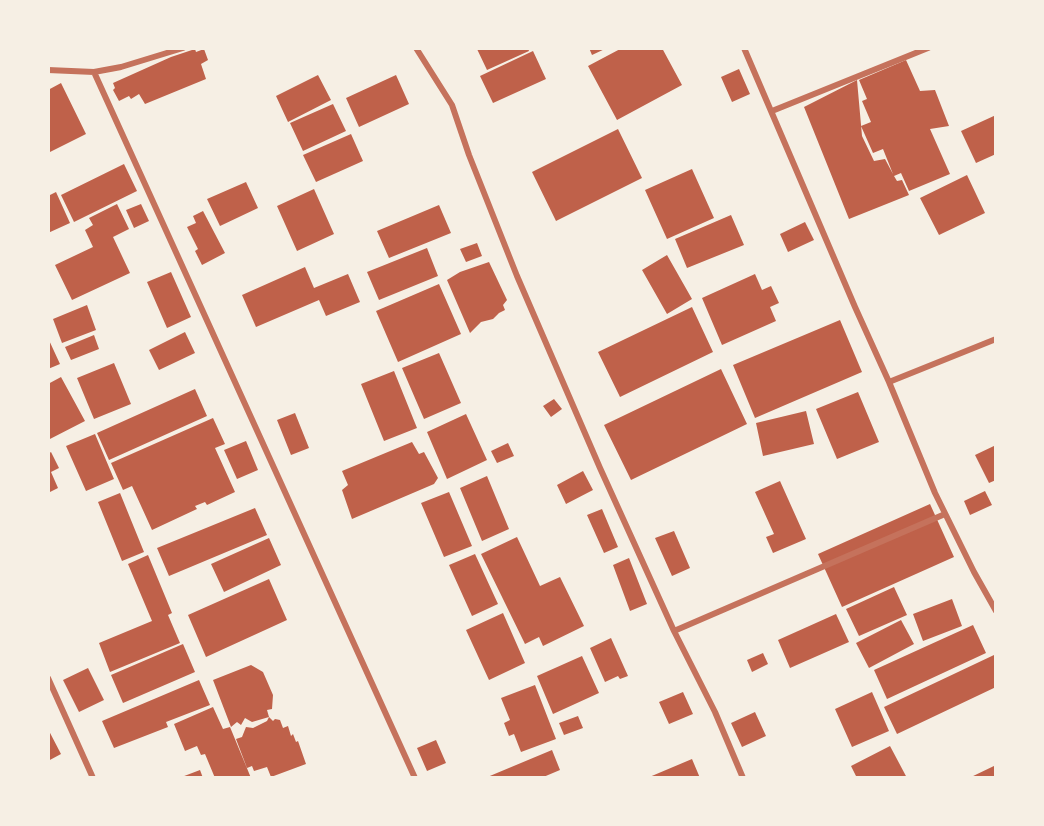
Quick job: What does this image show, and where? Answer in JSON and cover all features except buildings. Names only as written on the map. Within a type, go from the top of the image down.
[{"type":"street","points":[[48,70],[94,72],[121,68],[183,48]]},
{"type":"street","points":[[417,48],[452,105],[469,155],[522,287],[600,468],[674,631],[715,712],[743,778]]},
{"type":"street","points":[[744,48],[945,514],[996,611]]},
{"type":"street","points":[[772,111],[928,48]]},
{"type":"street","points":[[94,72],[415,778]]},
{"type":"street","points":[[890,382],[996,339]]},
{"type":"street","points":[[674,631],[945,514]]},
{"type":"street","points":[[48,678],[93,778]]}]
